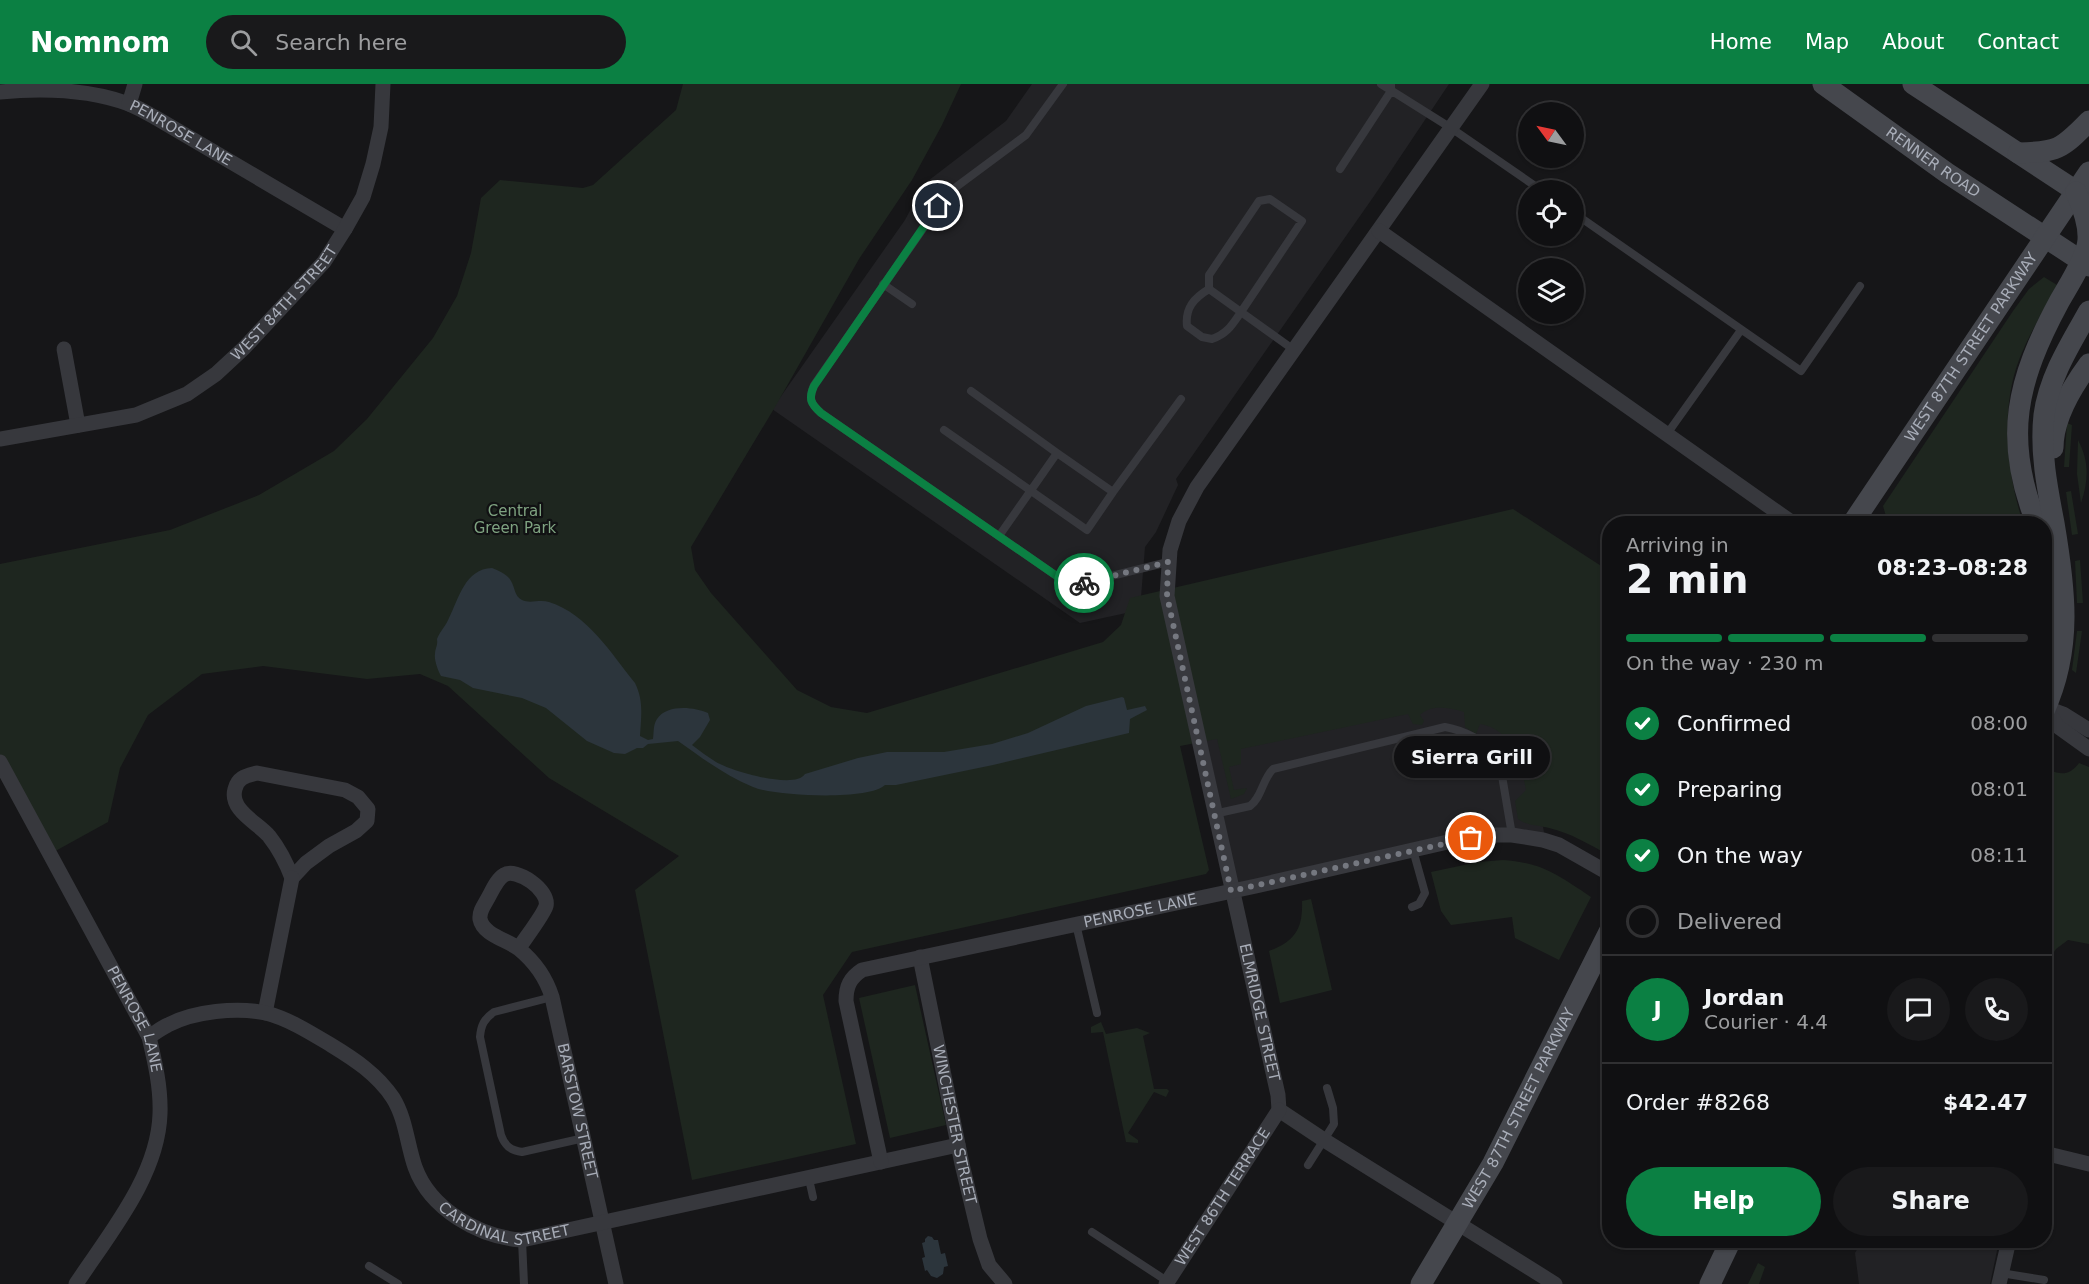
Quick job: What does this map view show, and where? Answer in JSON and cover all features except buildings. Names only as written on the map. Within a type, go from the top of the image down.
[{"type":"main road","name":"RENNER ROAD","points":[[1823,84],[1947,173],[2085,263]]},
{"type":"main road","points":[[1913,84],[2083,196],[2088,242],[2085,263],[2034,350],[2019,402],[2019,451],[2023,480],[2034,516]]},
{"type":"main road","points":[[2018,153],[2048,152],[2057,149],[2089,121]]},
{"type":"main road","name":"WEST 87TH STREET PARKWAY","points":[[1857,516],[2044,238],[2083,196],[2089,172]]},
{"type":"main road","points":[[2049,516],[2043,449],[2044,412],[2056,371],[2089,310]]},
{"type":"main road","points":[[2052,542],[2061,520],[2053,445],[2067,400],[2089,364]]},
{"type":"main road","points":[[2052,548],[2061,573],[2065,603],[2063,648],[2052,689]]},
{"type":"main road","name":"WEST 87TH STREET PARKWAY","points":[[1421,1284],[1493,1163],[1602,946]]},
{"type":"main road","points":[[1710,1284],[1727,1248]]},
{"type":"street","points":[[129,104],[135,84]]},
{"type":"street","name":"WEST 84TH STREET","points":[[0,439],[136,415],[187,394],[216,374],[244,348],[324,262],[363,197],[381,127],[382,84]]},
{"type":"street","name":"ELMRIDGE STREET","points":[[1279,1110],[1278,1095],[1167,596],[1170,550],[1179,521],[1197,487],[1482,84]]},
{"type":"street","name":"PENROSE LANE","points":[[0,92],[54,90],[91,94],[129,104],[345,229]]},
{"type":"street","points":[[1379,231],[1783,516]]},
{"type":"street","points":[[64,349],[78,425]]},
{"type":"street","points":[[2052,710],[2063,714],[2089,730]]},
{"type":"street","points":[[2052,718],[2057,726],[2089,749]]},
{"type":"street","name":"PENROSE LANE","points":[[0,762],[148,1037],[159,1087],[160,1114],[157,1139],[148,1168],[137,1191],[76,1284]]},
{"type":"street","points":[[265,1013],[292,878],[285,857],[268,834],[237,805],[234,793],[236,784],[243,776],[256,773],[345,790],[358,797],[368,809],[367,821],[356,831],[329,846],[306,863],[292,878]]},
{"type":"street","name":"PENROSE LANE","points":[[881,1162],[846,1001],[848,983],[862,970],[1471,838],[1512,835],[1543,840],[1559,845],[1602,869]]},
{"type":"street","name":"BARSTOW STREET","points":[[519,948],[546,906],[545,895],[539,887],[517,874],[510,873],[502,876],[481,910],[480,918],[484,927],[519,948],[536,965],[546,980],[585,1138],[616,1284]]},
{"type":"street","name":"WINCHESTER STREET","points":[[920,957],[958,1145],[980,1239],[989,1265],[1005,1284]]},
{"type":"street","name":"CARDINAL STREET","points":[[148,1037],[168,1024],[209,1012],[265,1013],[308,1032],[374,1075],[392,1098],[401,1114],[415,1166],[424,1187],[439,1203],[481,1231],[503,1239],[522,1240],[958,1145]]},
{"type":"street","points":[[1279,1110],[1556,1284]]},
{"type":"street","name":"WEST 86TH TERRACE","points":[[1169,1283],[1279,1110]]},
{"type":"street","points":[[2052,1156],[2089,1164]]},
{"type":"street","points":[[2000,1278],[2007,1248]]},
{"type":"lane","points":[[1063,84],[1026,135],[948,193],[814,386],[810,395],[811,404],[1071,586],[1168,562]]},
{"type":"lane","points":[[1381,84],[1391,88],[1526,180]]},
{"type":"lane","points":[[1340,169],[1391,88]]},
{"type":"lane","points":[[1270,199],[1302,220],[1231,328],[1223,335],[1212,339],[1193,332],[1187,326],[1186,315],[1192,302],[1209,289],[1209,275],[1258,201],[1270,199]]},
{"type":"lane","points":[[1584,220],[1801,371],[1860,286]]},
{"type":"lane","points":[[884,284],[912,304]]},
{"type":"lane","points":[[1209,289],[1294,350]]},
{"type":"lane","points":[[1667,434],[1741,330]]},
{"type":"lane","points":[[970,391],[1113,492]]},
{"type":"lane","points":[[944,430],[1087,530],[1181,399]]},
{"type":"lane","points":[[999,536],[1057,453]]},
{"type":"lane","points":[[1214,814],[1255,803],[1264,780],[1273,769],[1445,727],[1453,728],[1492,750],[1500,762],[1512,835]]},
{"type":"lane","points":[[1412,906],[1419,904],[1425,893],[1413,850]]},
{"type":"lane","points":[[1076,924],[1097,1013]]},
{"type":"lane","points":[[552,997],[494,1012],[486,1017],[481,1026],[480,1037],[501,1135],[504,1144],[512,1150],[522,1152],[585,1138]]},
{"type":"lane","points":[[1308,1165],[1334,1124],[1333,1108],[1327,1088]]},
{"type":"lane","points":[[809,1179],[813,1197]]},
{"type":"lane","points":[[1092,1232],[1169,1283]]},
{"type":"lane","points":[[522,1240],[525,1284]]},
{"type":"lane","points":[[369,1266],[398,1284]]},
{"type":"lane","points":[[2000,1278],[2044,1280]]},
{"type":"shaded area","points":[[1032,84],[1449,84],[1374,196],[1176,479],[1178,485],[1156,532],[1145,547],[1140,610],[1080,623],[772,409],[905,220],[924,184],[1006,121]]},
{"type":"shaded area","points":[[492,568],[509,579],[519,598],[528,602],[546,601],[563,608],[587,625],[607,647],[638,690],[641,703],[640,736],[648,740],[653,739],[657,719],[667,711],[688,708],[708,713],[710,720],[700,737],[692,745],[724,766],[748,774],[776,780],[789,780],[858,758],[887,752],[944,752],[992,744],[1028,733],[1086,706],[1122,697],[1127,710],[1145,706],[1147,710],[1130,719],[1129,733],[993,765],[896,785],[885,785],[876,790],[842,795],[800,795],[764,790],[733,778],[678,741],[648,744],[625,754],[614,753],[587,741],[546,708],[522,698],[473,688],[460,680],[441,676],[435,656],[438,636],[469,579],[475,573]]},
{"type":"shaded area","points":[[1454,688],[1526,732],[1545,838],[1527,835],[1234,888],[1200,740]]},
{"type":"shaded area","points":[[928,1236],[938,1240],[941,1254],[945,1253],[948,1266],[944,1267],[943,1274],[937,1278],[931,1276],[927,1270],[925,1271],[922,1258],[925,1257],[922,1243]]},
{"type":"shaded area","points":[[1858,1248],[1998,1248],[1990,1284],[1859,1284],[1855,1253]]},
{"type":"green space","name":"Central Green Park","points":[[683,84],[961,84],[912,180],[859,259],[775,407],[691,547],[695,570],[711,593],[797,690],[831,707],[867,713],[1103,642],[1121,625],[1130,598],[1513,509],[1602,566],[1602,851],[1565,833],[1518,819],[1515,801],[1526,790],[1513,749],[1500,733],[1491,727],[1480,724],[1476,734],[1465,727],[1464,712],[1435,708],[1420,715],[1424,721],[1422,725],[1413,724],[1408,714],[1241,749],[1241,764],[1229,767],[1234,790],[1247,788],[1244,794],[1231,799],[1217,739],[1180,746],[1209,870],[1206,874],[852,952],[823,995],[856,1144],[692,1180],[635,890],[679,856],[549,778],[448,686],[420,674],[367,679],[263,666],[202,674],[148,715],[120,768],[108,822],[50,854],[0,762],[0,564],[170,530],[259,495],[334,451],[367,419],[433,338],[457,296],[471,253],[481,198],[500,180],[583,188],[593,185],[676,110]]},
{"type":"green space","points":[[2044,277],[2057,285],[2023,350],[2013,379],[2009,400],[2010,463],[2021,516],[1886,516],[1883,506],[2029,289]]},
{"type":"green space","points":[[2067,423],[2072,425],[2069,467],[2064,467]]},
{"type":"green space","points":[[2078,440],[2087,470],[2081,503],[2077,474]]},
{"type":"green space","points":[[2071,491],[2078,534],[2072,535],[2066,492]]},
{"type":"green space","points":[[2080,560],[2083,603],[2077,603],[2075,561]]},
{"type":"green space","points":[[2077,631],[2082,631],[2076,673],[2072,670]]},
{"type":"green space","points":[[2079,763],[2089,767],[2089,944],[2068,940],[2052,955],[2052,771],[2066,773],[2073,770]]},
{"type":"green space","points":[[1503,860],[1529,864],[1550,871],[1591,897],[1559,960],[1515,938],[1512,917],[1451,925],[1441,911],[1431,872],[1478,862]]},
{"type":"green space","points":[[1311,899],[1332,990],[1280,1003],[1269,951],[1285,943],[1296,933],[1301,919],[1302,901]]},
{"type":"green space","points":[[915,985],[946,1125],[890,1138],[859,998]]},
{"type":"green space","points":[[1101,1022],[1106,1034],[1137,1028],[1150,1033],[1143,1036],[1154,1089],[1169,1091],[1166,1097],[1154,1092],[1128,1133],[1138,1140],[1138,1143],[1126,1142],[1103,1032],[1091,1033],[1091,1027]]},
{"type":"green space","points":[[1758,1263],[1765,1267],[1759,1284],[1748,1284]]},
{"type":"way so far","points":[[1084,583],[1168,562],[1167,596],[1231,891],[1471,838]]},
{"type":"place","name":"Sierra Grill","points":[[1471,838]]},
{"type":"route","points":[[938,206],[814,386],[810,395],[811,404],[1071,586],[1084,583]]}]
